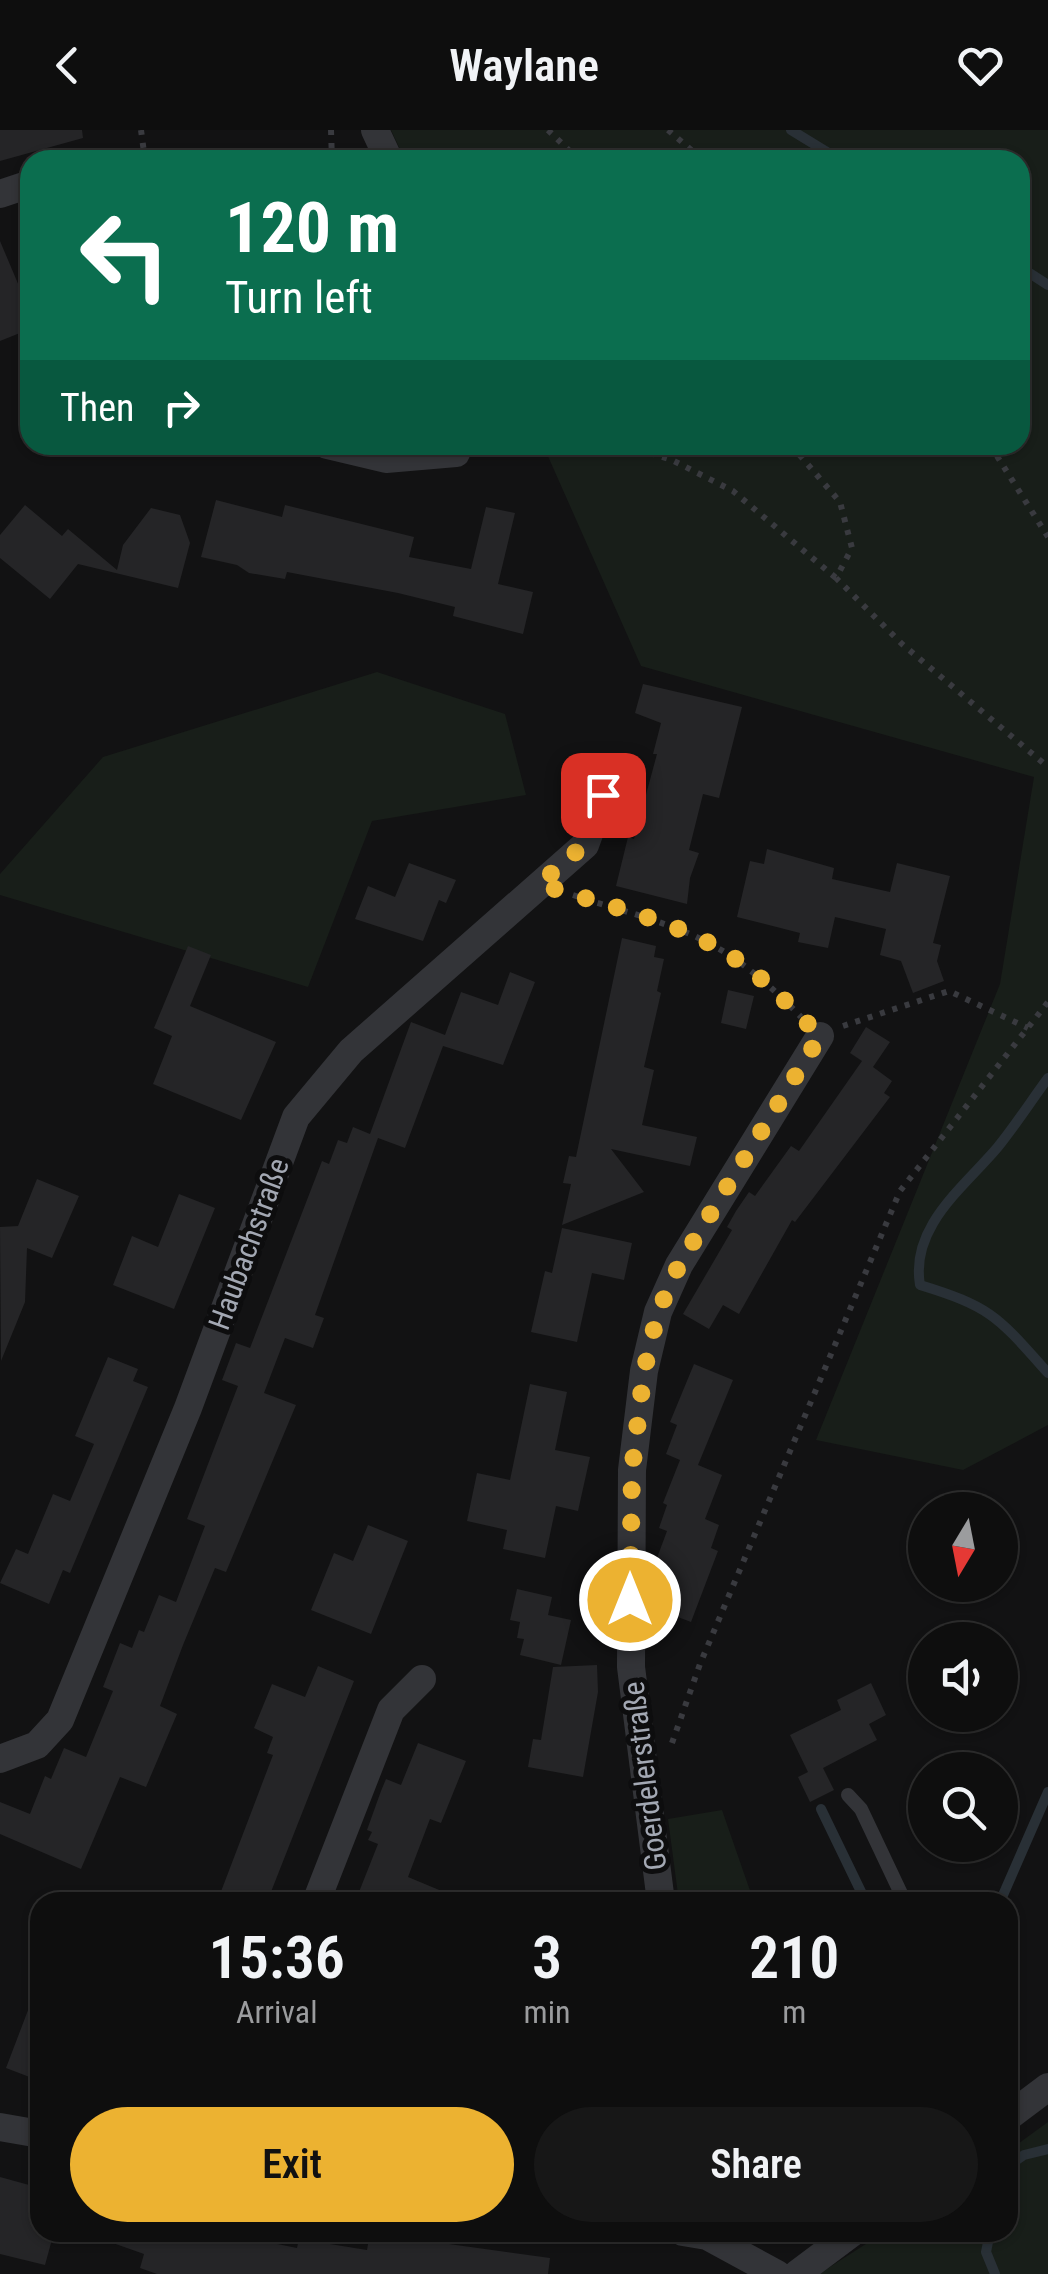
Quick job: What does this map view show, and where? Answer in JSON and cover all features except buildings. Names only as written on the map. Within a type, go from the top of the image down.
[{"type":"street","points":[[373,455],[428,455]]},
{"type":"street","name":"Haubachstraße","points":[[0,1760],[37,1745],[60,1720],[188,1408],[296,1117],[351,1051],[584,845],[603,795]]},
{"type":"street","name":"Goerdelerstraße","points":[[659,1892],[632,1667],[632,1470],[644,1371],[658,1312],[679,1265],[820,1036]]},
{"type":"street","points":[[320,1892],[391,1710],[422,1679]]},
{"type":"street","points":[[1018,2105],[1048,2087]]},
{"type":"street","points":[[0,2127],[30,2132]]},
{"type":"street","points":[[715,2242],[777,2274]]},
{"type":"street","points":[[798,2274],[840,2242]]},
{"type":"lane","points":[[848,1794],[861,1809],[899,1892]]},
{"type":"path","points":[[548,130],[569,150]]},
{"type":"path","points":[[668,130],[691,150]]},
{"type":"path","points":[[656,455],[733,491],[836,578],[902,644],[1048,767]]},
{"type":"path","points":[[800,455],[840,502],[852,548],[836,578]]},
{"type":"path","points":[[996,455],[1048,537]]},
{"type":"path","points":[[539,884],[680,931],[726,953],[773,989],[820,1036]]},
{"type":"path","points":[[868,1016],[949,990],[1028,1028]]},
{"type":"path","points":[[669,1754],[700,1664],[900,1191],[1048,1002]]},
{"type":"shaded area","points":[[391,130],[1048,130],[1048,1425],[963,1470],[816,1440],[1000,984],[1034,777],[641,666],[547,455],[1030,455],[1030,150],[400,150]]},
{"type":"shaded area","points":[[377,672],[505,714],[526,795],[372,821],[308,987],[0,895],[0,874],[103,757]]},
{"type":"shaded area","points":[[722,1810],[751,1892],[678,1892],[668,1819]]},
{"type":"shaded area","points":[[1048,2122],[1048,2274],[819,2274],[869,2242],[1018,2242],[1018,2144]]},
{"type":"waterway","points":[[791,130],[824,150]]},
{"type":"waterway","points":[[1030,273],[1048,285]]},
{"type":"waterway","points":[[1048,1078],[997,1148],[942,1210],[923,1245],[919,1264],[920,1285],[963,1300],[992,1316],[1048,1373]]},
{"type":"waterway","points":[[1004,1892],[1048,1792]]},
{"type":"waterway","points":[[821,1809],[861,1892]]},
{"type":"waterway","points":[[1018,2159],[1048,2149]]},
{"type":"waterway","points":[[988,2242],[986,2252],[995,2274]]},
{"type":"route","points":[[603,795],[584,845],[539,884],[680,931],[726,953],[773,989],[820,1036],[679,1265],[658,1312],[644,1371],[632,1470],[630,1600]]}]
